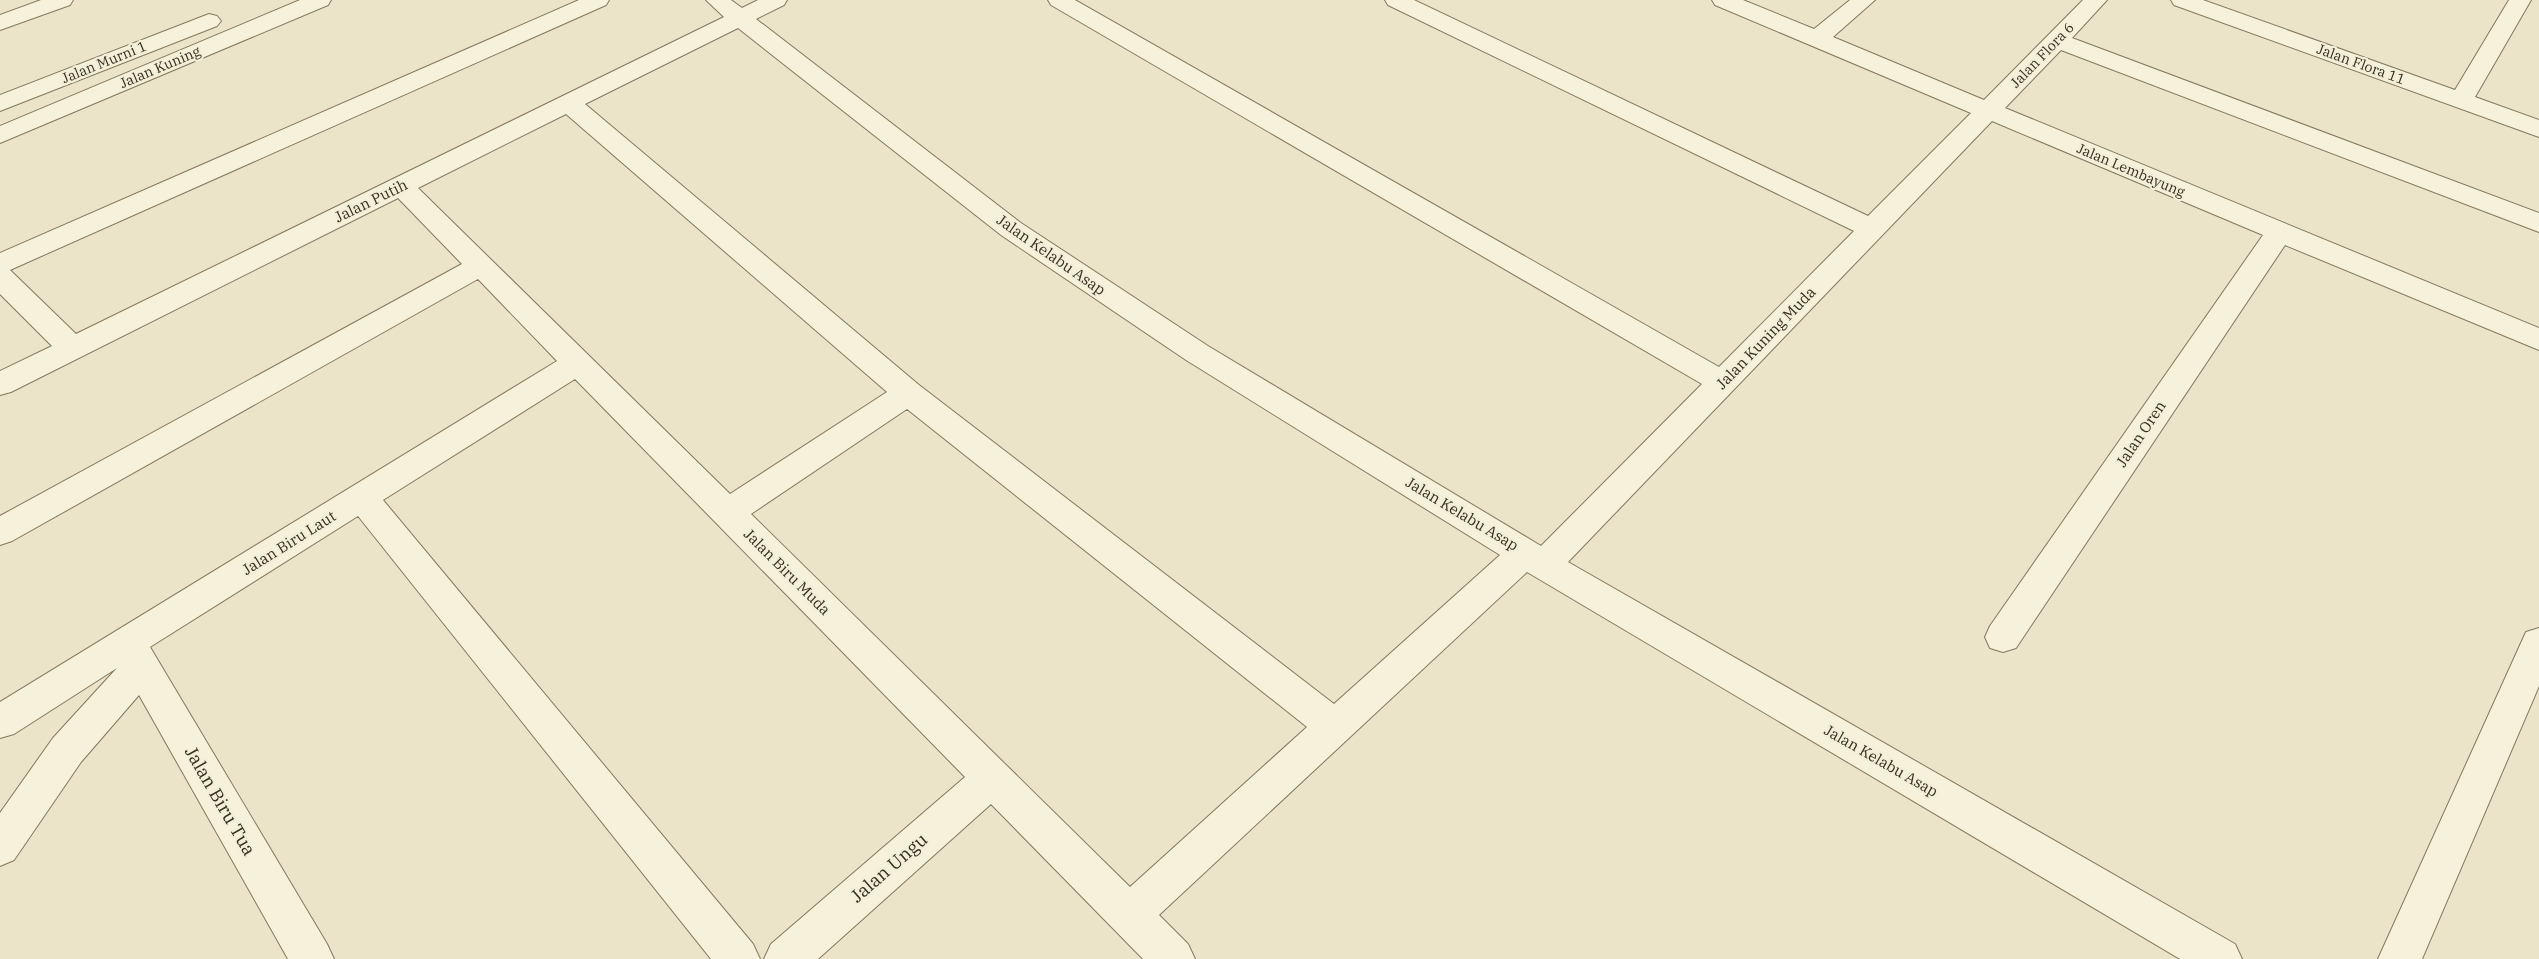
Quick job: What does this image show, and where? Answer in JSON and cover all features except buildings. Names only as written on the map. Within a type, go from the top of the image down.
[{"type":"street","points":[[0,23],[62,0]]},
{"type":"street","points":[[196,0],[209,21],[226,39]]},
{"type":"street","name":"Jalan Kuning","points":[[0,135],[320,0]]},
{"type":"street","points":[[0,264],[598,0]]},
{"type":"street","name":"Jalan Putih","points":[[0,384],[569,103],[729,8],[776,0]]},
{"type":"street","points":[[1059,0],[1722,382]]},
{"type":"street","points":[[1396,0],[1872,229]]},
{"type":"street","name":"Jalan Lembayung","points":[[1723,0],[2539,340]]},
{"type":"street","points":[[1815,39],[1864,0]]},
{"type":"street","name":"Jalan Flora 6","points":[[1988,110],[2096,0]]},
{"type":"street","name":"Jalan Flora 11","points":[[2182,0],[2539,129]]},
{"type":"street","points":[[2461,100],[2520,0]]},
{"type":"street","name":"Jalan Kelabu Asap","points":[[729,8],[1011,228],[1197,353],[1534,559],[2220,959]]},
{"type":"street","name":"Jalan Murni 1","points":[[0,104],[209,21]]},
{"type":"street","points":[[2057,40],[2539,223]]},
{"type":"street","points":[[569,103],[908,393],[1335,727]]},
{"type":"street","name":"Jalan Kuning Muda","points":[[1129,915],[1335,727],[1534,559],[1722,382],[1988,110]]},
{"type":"street","name":"Jalan Biru Muda","points":[[401,186],[1173,959]]},
{"type":"street","name":"Jalan Oren","points":[[2003,637],[2279,232]]},
{"type":"street","points":[[0,532],[480,266]]},
{"type":"street","points":[[0,277],[72,348]]},
{"type":"street","name":"Jalan Biru Laut","points":[[0,722],[135,655],[362,497],[577,363]]},
{"type":"street","points":[[727,513],[908,393]]},
{"type":"street","points":[[362,497],[738,959]]},
{"type":"street","points":[[2400,959],[2539,643]]},
{"type":"street","points":[[0,847],[135,655]]},
{"type":"street","name":"Jalan Biru Tua","points":[[135,655],[312,959]]},
{"type":"street","name":"Jalan Ungu","points":[[786,959],[992,778]]}]
